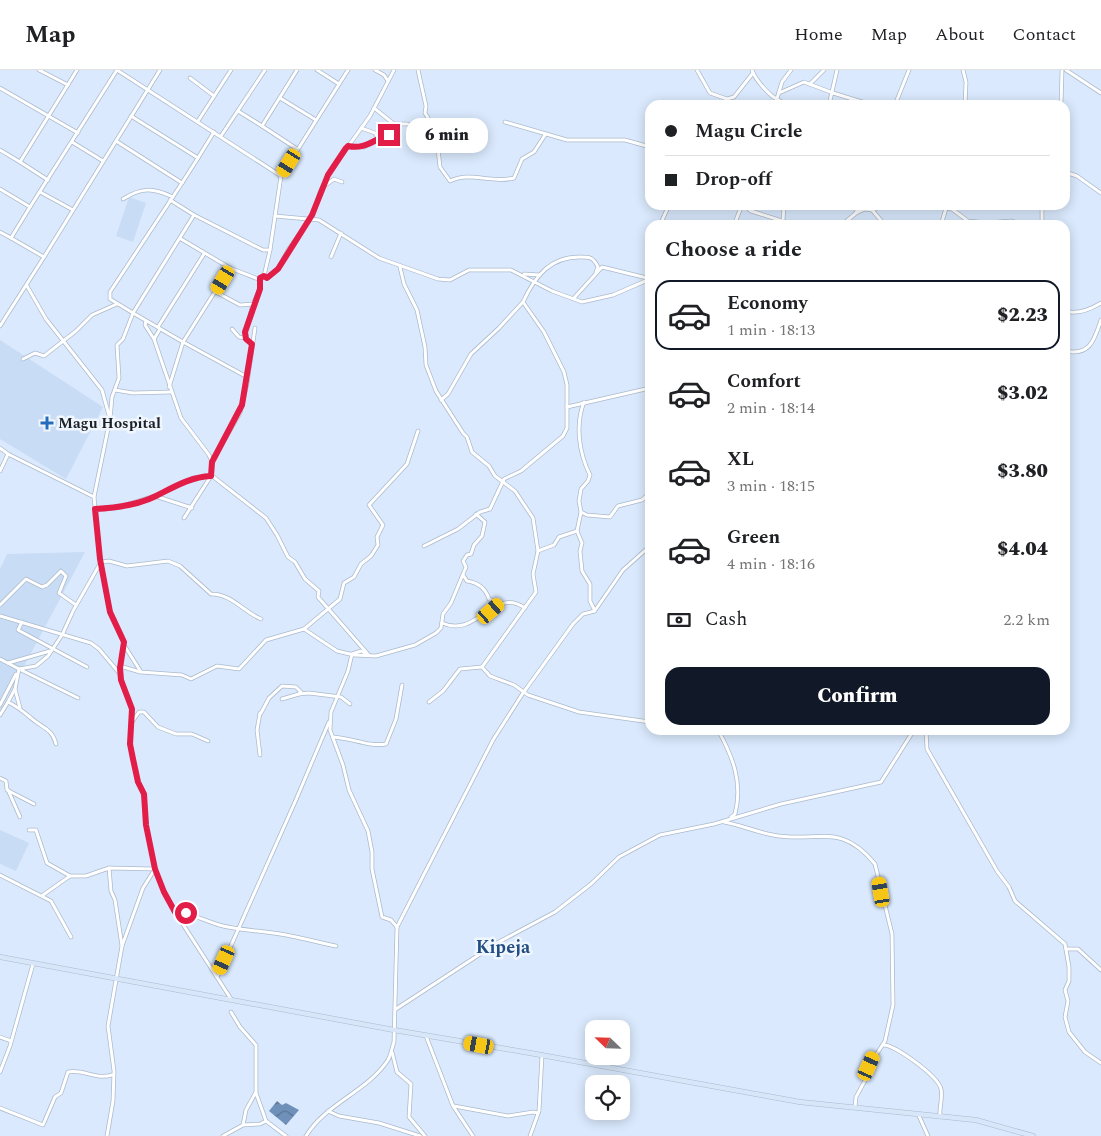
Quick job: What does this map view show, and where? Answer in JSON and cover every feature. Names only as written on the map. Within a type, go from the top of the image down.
[{"type":"main road","points":[[0,957],[394,1030],[800,1102],[919,1116],[976,1120],[1033,1136]]},
{"type":"street","points":[[40,70],[68,85]]},
{"type":"street","points":[[20,162],[77,70]]},
{"type":"street","points":[[11,238],[117,70],[281,176]]},
{"type":"street","points":[[0,326],[27,286],[160,70]]},
{"type":"street","points":[[198,121],[231,70]]},
{"type":"street","points":[[221,136],[266,70]]},
{"type":"street","points":[[262,126],[297,70]]},
{"type":"street","points":[[317,70],[339,84]]},
{"type":"street","points":[[246,338],[270,250],[281,176],[348,70]]},
{"type":"street","points":[[375,70],[384,75],[388,82]]},
{"type":"street","points":[[418,70],[426,106],[425,113],[436,131],[439,163],[450,181],[472,177],[484,180],[495,178],[505,181],[514,178],[522,159],[534,152],[545,135]]},
{"type":"street","points":[[697,70],[710,93],[727,98],[734,98],[752,71],[771,95],[781,100]]},
{"type":"street","points":[[777,99],[782,82],[791,70]]},
{"type":"street","points":[[811,83],[824,70]]},
{"type":"street","points":[[831,100],[837,70]]},
{"type":"street","points":[[896,100],[909,70]]},
{"type":"street","points":[[963,70],[966,82],[965,100]]},
{"type":"street","points":[[1061,100],[1062,70]]},
{"type":"street","points":[[1066,70],[1101,93]]},
{"type":"street","points":[[384,75],[393,72]]},
{"type":"street","points":[[181,239],[246,276],[271,277],[310,219],[322,187],[374,108],[393,72]]},
{"type":"street","points":[[190,78],[214,96]]},
{"type":"street","points":[[779,93],[804,82],[856,100]]},
{"type":"street","points":[[0,88],[78,133]]},
{"type":"street","points":[[280,98],[316,120]]},
{"type":"street","points":[[374,108],[394,124],[408,124]]},
{"type":"street","points":[[238,111],[297,149]]},
{"type":"street","points":[[131,116],[198,158]]},
{"type":"street","points":[[506,122],[567,140],[624,140],[645,146]]},
{"type":"street","points":[[361,128],[375,133],[378,138]]},
{"type":"street","points":[[214,132],[110,292],[110,299],[247,377]]},
{"type":"street","points":[[348,146],[364,147],[378,138],[389,135]]},
{"type":"street","points":[[116,141],[182,183]]},
{"type":"street","points":[[72,142],[103,161]]},
{"type":"street","points":[[0,150],[48,180]]},
{"type":"street","points":[[1070,174],[1077,176],[1101,193]]},
{"type":"street","points":[[322,187],[334,179],[342,182]]},
{"type":"street","points":[[0,189],[30,207]]},
{"type":"street","points":[[123,199],[138,190],[143,190],[171,199],[194,215],[263,250],[270,250]]},
{"type":"street","points":[[40,192],[73,210]]},
{"type":"street","points":[[750,210],[780,220]]},
{"type":"street","points":[[848,220],[856,213],[864,210]]},
{"type":"street","points":[[872,210],[881,220]]},
{"type":"street","points":[[953,210],[967,220]]},
{"type":"street","points":[[141,672],[124,645],[110,612],[101,562],[94,497],[114,390],[118,378],[117,345],[123,338],[133,313],[181,239],[194,215]]},
{"type":"street","points":[[275,216],[319,220],[379,258],[430,277],[450,280],[470,270],[511,270],[540,275]]},
{"type":"street","points":[[0,232],[44,257]]},
{"type":"street","points":[[331,257],[341,233]]},
{"type":"street","points":[[154,339],[204,253]]},
{"type":"street","points":[[441,400],[448,394],[471,354],[523,302],[534,280],[555,260],[572,256],[588,256],[594,259],[598,267],[596,272]]},
{"type":"street","points":[[400,267],[404,284],[417,310],[425,347],[426,365],[441,400],[463,434],[468,436],[472,452],[489,466],[495,476],[504,481],[520,497],[533,518],[538,551],[533,574],[536,592],[525,608],[482,667],[460,669],[443,691],[429,702]]},
{"type":"street","points":[[574,298],[602,267],[645,277]]},
{"type":"street","points":[[170,389],[183,342],[230,268]]},
{"type":"street","points":[[521,273],[552,291],[582,302],[613,296],[645,280]]},
{"type":"street","points":[[27,286],[46,319],[102,390],[110,419]]},
{"type":"street","points":[[216,292],[240,305],[254,304]]},
{"type":"street","points":[[424,546],[458,530],[476,514],[490,509],[504,479],[521,471],[560,442],[567,428],[564,372],[544,332],[523,302]]},
{"type":"street","points":[[1070,313],[1084,311],[1101,303]]},
{"type":"street","points":[[23,359],[35,353],[44,356],[92,315],[118,304]]},
{"type":"street","points":[[1070,352],[1080,353],[1086,350],[1100,328],[1101,320]]},
{"type":"street","points":[[146,321],[181,418],[209,455],[212,462]]},
{"type":"street","points":[[184,518],[211,475],[212,462],[240,413],[255,328]]},
{"type":"street","points":[[232,329],[240,337],[246,338],[252,344]]},
{"type":"street","points":[[114,390],[133,393],[170,389]]},
{"type":"street","points":[[567,407],[645,389]]},
{"type":"street","points":[[584,402],[579,414],[580,443],[585,466],[590,474],[588,481],[581,490],[579,501],[581,512],[576,532],[582,543],[580,551],[582,572],[590,584],[590,601],[596,609]]},
{"type":"street","points":[[120,666],[141,672],[182,675],[191,680],[217,666],[239,669],[266,640],[304,629],[340,599],[344,583],[354,577],[378,546],[377,537],[383,525],[369,505],[407,464],[418,431]]},
{"type":"street","points":[[0,448],[8,454],[94,497]]},
{"type":"street","points":[[0,471],[8,454]]},
{"type":"street","points":[[95,509],[116,508],[155,496],[193,478],[211,475],[266,518],[288,557],[295,562],[305,579],[318,590],[318,597],[327,610],[351,632],[356,642],[369,655]]},
{"type":"street","points":[[155,496],[192,508]]},
{"type":"street","points":[[581,512],[610,517],[618,506],[642,500],[645,497]]},
{"type":"street","points":[[304,629],[337,651],[369,655],[389,653],[415,644],[436,633],[441,628],[443,614],[451,603],[466,567],[463,561],[467,555],[471,554],[484,529],[485,522],[476,514]]},
{"type":"street","points":[[538,551],[554,546],[559,537],[576,532]]},
{"type":"street","points":[[306,1136],[327,1111],[364,1085],[388,1060],[394,1042],[397,927],[493,740],[523,693],[573,624],[583,614],[595,611],[623,570],[645,550]]},
{"type":"street","points":[[101,562],[109,561],[127,566],[168,561],[192,576],[211,594],[219,594],[238,602],[250,614],[260,618]]},
{"type":"street","points":[[19,668],[36,666],[52,650],[101,562]]},
{"type":"street","points":[[0,604],[26,580],[42,587],[47,586],[61,571],[66,576],[59,592],[76,605]]},
{"type":"street","points":[[463,575],[467,581],[474,582],[487,592],[489,599],[500,603],[514,602],[525,608]]},
{"type":"street","points":[[442,623],[452,627],[467,625],[500,603]]},
{"type":"street","points":[[0,616],[91,643],[120,674]]},
{"type":"street","points":[[22,622],[18,630],[52,650],[87,667]]},
{"type":"street","points":[[124,645],[120,674],[132,709],[130,744],[138,782],[144,794],[146,825],[155,869],[164,892],[175,912],[232,1000]]},
{"type":"street","points":[[8,663],[52,650]]},
{"type":"street","points":[[217,977],[296,802],[330,719],[348,671],[352,654]]},
{"type":"street","points":[[0,659],[78,698]]},
{"type":"street","points":[[482,667],[490,676],[514,685],[523,693],[579,712],[645,721]]},
{"type":"street","points":[[0,716],[15,689],[19,668]]},
{"type":"street","points":[[0,705],[19,668]]},
{"type":"street","points":[[334,737],[346,737],[375,746],[386,744],[396,719],[402,685]]},
{"type":"street","points":[[260,756],[257,730],[261,713],[269,698],[282,686],[296,687],[301,692],[299,694]]},
{"type":"street","points":[[15,689],[20,708]]},
{"type":"street","points":[[282,699],[309,693],[338,697],[350,704]]},
{"type":"street","points":[[8,702],[20,708],[31,718],[49,729],[56,744]]},
{"type":"street","points":[[131,722],[139,712],[144,712],[158,727],[176,734],[192,734],[208,741]]},
{"type":"street","points":[[330,719],[330,730],[334,737],[349,790],[368,832],[372,852],[372,869],[382,916],[390,920],[397,927]]},
{"type":"street","points":[[720,735],[738,776],[738,802],[735,814],[727,820]]},
{"type":"street","points":[[396,1010],[504,939],[568,903],[619,858],[660,835],[727,820],[782,804],[881,782],[911,735]]},
{"type":"street","points":[[926,735],[927,749],[997,871],[1009,887],[1015,901],[1065,944],[1069,967],[1069,981],[1065,990],[1068,1000],[1065,1017],[1069,1032],[1085,1052],[1101,1064]]},
{"type":"street","points":[[0,778],[6,781],[8,796],[20,817]]},
{"type":"street","points":[[8,790],[34,804]]},
{"type":"street","points":[[718,822],[725,822],[772,836],[833,836],[847,841],[875,864],[892,934],[893,1005],[885,1041],[873,1057],[856,1097],[855,1108]]},
{"type":"street","points":[[29,830],[36,830],[47,863],[70,876],[86,876],[109,868],[155,869]]},
{"type":"street","points":[[109,868],[111,891],[115,900],[122,946]]},
{"type":"street","points":[[107,1136],[113,1101],[112,1075],[114,1071],[108,1026],[122,946],[143,888],[155,869]]},
{"type":"street","points":[[0,875],[43,895],[56,906],[71,937]]},
{"type":"street","points":[[43,895],[70,876]]},
{"type":"street","points":[[175,912],[194,915],[205,921],[238,928],[336,946]]},
{"type":"street","points":[[1066,950],[1078,949],[1101,970]]},
{"type":"street","points":[[0,1072],[33,964]]},
{"type":"street","points":[[232,1012],[240,1027],[256,1045],[256,1092],[266,1121],[286,1136]]},
{"type":"street","points":[[426,1035],[453,1106],[473,1136]]},
{"type":"street","points":[[0,1037],[11,1041]]},
{"type":"street","points":[[882,1045],[892,1046],[911,1059],[939,1084],[941,1090],[940,1117]]},
{"type":"street","points":[[391,1050],[397,1072],[410,1084],[409,1118],[425,1136]]},
{"type":"street","points":[[530,1136],[538,1113],[542,1055]]},
{"type":"street","points":[[0,1109],[43,1125],[55,1097],[61,1093],[68,1072],[74,1071],[97,1078],[112,1075]]},
{"type":"street","points":[[243,1125],[246,1110],[256,1092]]},
{"type":"street","points":[[453,1106],[508,1116],[538,1113]]},
{"type":"street","points":[[327,1111],[338,1116],[379,1123],[420,1136]]},
{"type":"street","points":[[919,1116],[928,1136]]},
{"type":"street","points":[[223,1136],[243,1125],[260,1124],[266,1121]]},
{"type":"shaded area","points":[[129,197],[146,203],[133,242],[116,236]]},
{"type":"shaded area","name":"Magu Hospital","points":[[0,340],[103,407],[66,479],[0,439]]},
{"type":"shaded area","points":[[85,552],[0,711],[0,569],[7,554]]},
{"type":"shaded area","points":[[0,830],[29,843],[16,871],[0,864]]},
{"type":"water","points":[[277,1101],[282,1105],[286,1103],[299,1110],[286,1125],[269,1111]]},
{"type":"place","name":"Magu Hospital","points":[[47,423]]},
{"type":"district","name":"Kipeja","points":[[503,947]]},
{"type":"route","points":[[186,913],[175,912],[164,892],[155,869],[146,825],[144,794],[138,782],[130,744],[132,709],[121,680],[120,668],[124,642],[110,612],[100,559],[95,509],[116,508],[155,496],[193,478],[211,476],[212,462],[219,452],[223,440],[232,428],[234,420],[238,417],[242,405],[247,384],[252,344],[246,339],[245,332],[260,289],[260,278],[264,276],[267,278],[271,277],[278,269],[288,250],[316,209],[320,192],[328,175],[346,148],[348,146],[364,147],[371,141],[389,135]]}]
